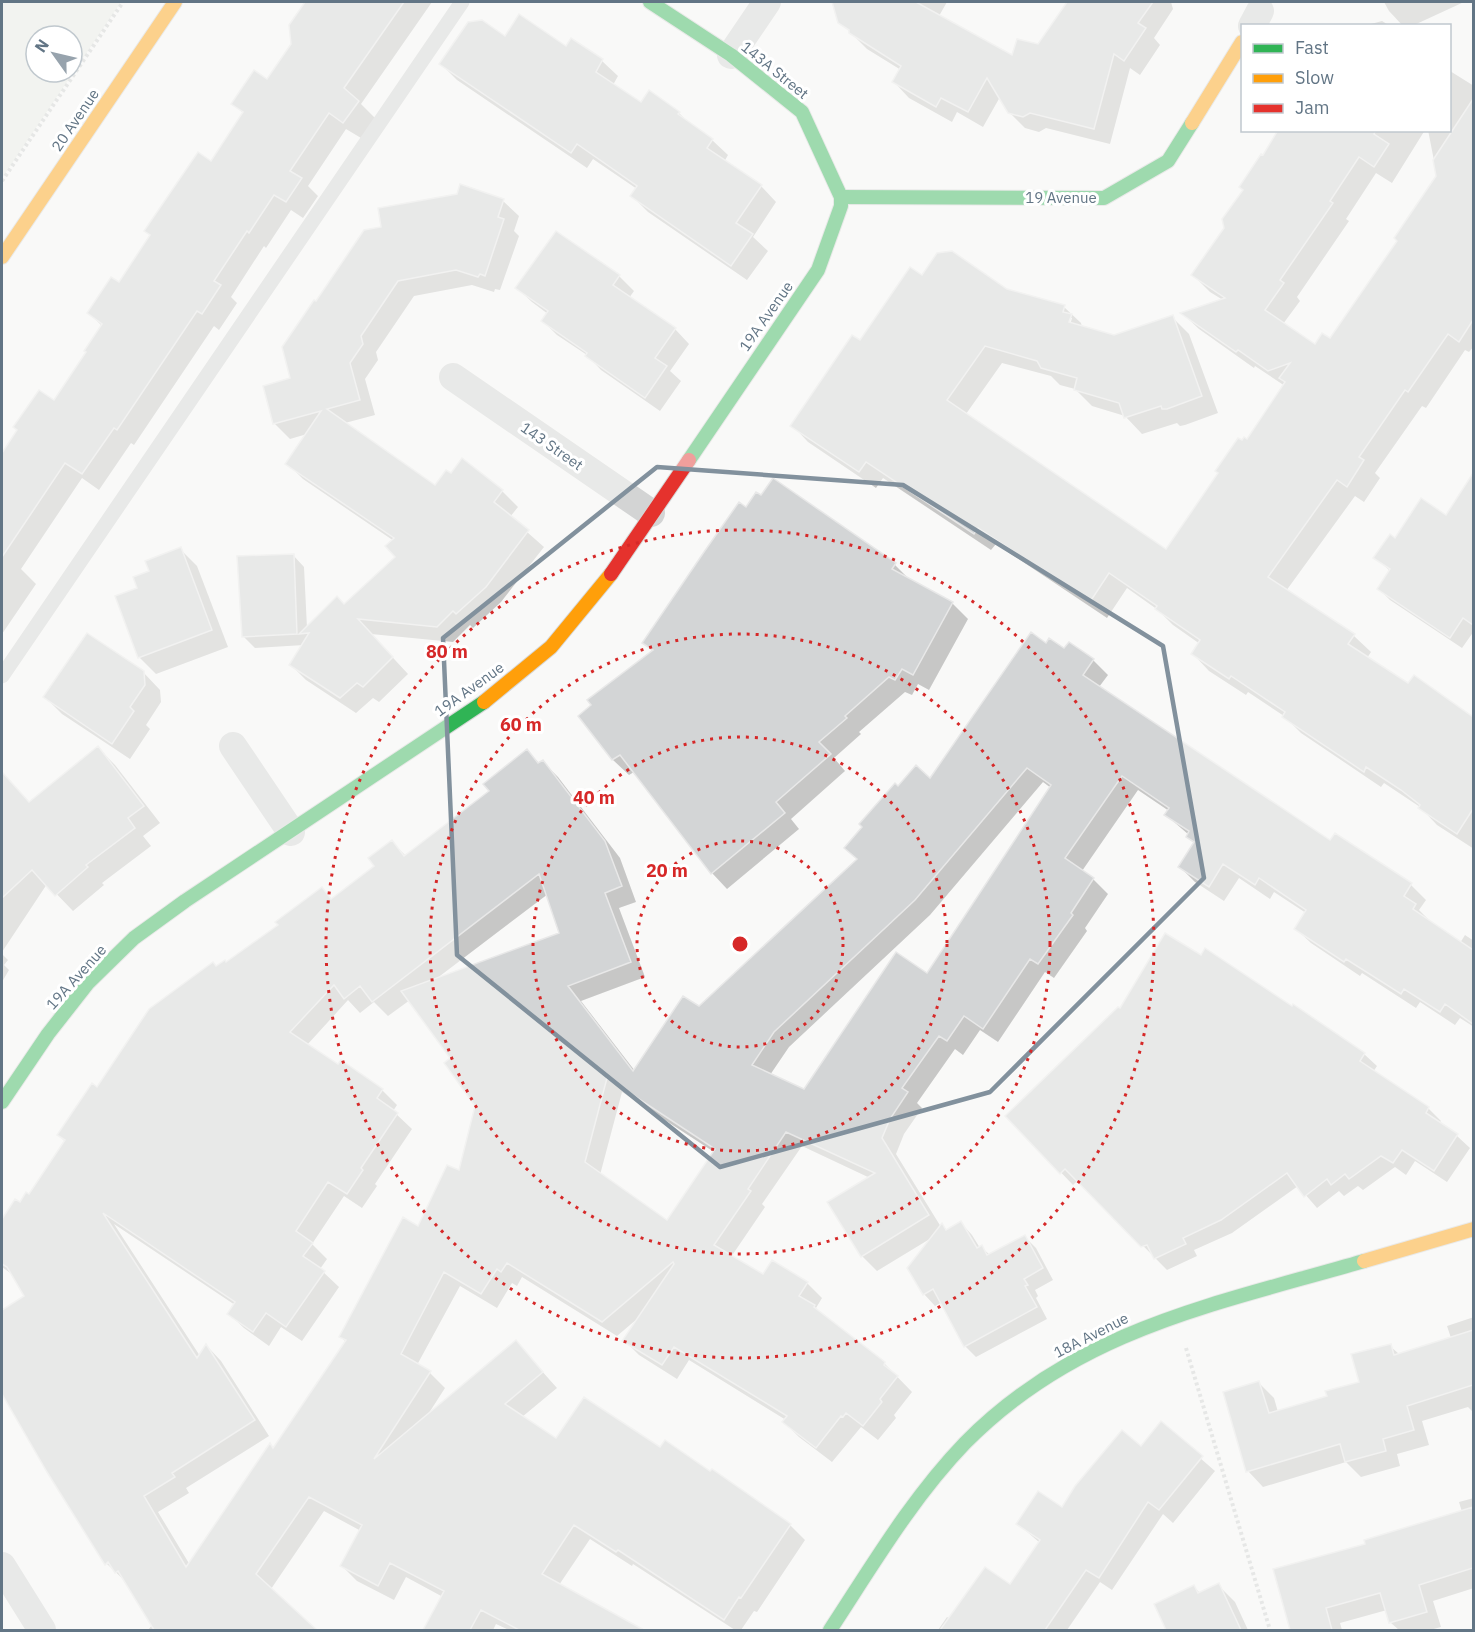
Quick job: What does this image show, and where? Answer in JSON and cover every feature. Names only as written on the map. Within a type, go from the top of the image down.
[{"type":"street","name":"20 Avenue","points":[[2,257],[175,2]]},
{"type":"street","name":"143A Street","points":[[650,2],[731,55],[802,112],[841,197]]},
{"type":"street","points":[[731,55],[767,2]]},
{"type":"street","name":"19 Avenue","points":[[841,197],[1104,198],[1168,161],[1229,67],[1241,44]]},
{"type":"street","name":"19A Avenue","points":[[2,1102],[48,1034],[88,983],[134,938],[185,901],[481,704],[551,647],[609,578],[818,270],[841,206],[841,197]]},
{"type":"street","name":"143 Street","points":[[453,377],[651,513]]},
{"type":"street","points":[[233,746],[291,832]]},
{"type":"street","name":"18A Avenue","points":[[830,1630],[903,1521],[941,1470],[988,1421],[1044,1379],[1090,1350],[1134,1331],[1196,1310],[1473,1229]]},
{"type":"street","points":[[2,1566],[42,1630]]},
{"type":"lane","points":[[2,676],[462,2]]},
{"type":"path","points":[[2,181],[123,2]]},
{"type":"path","points":[[1184,1341],[1270,1630]]},
{"type":"highlighted area","points":[[657,467],[903,485],[1163,646],[1204,878],[990,1092],[720,1167],[457,955],[443,638]]},
{"type":"shaded area","points":[[2,2],[121,2],[84,57],[84,24],[24,24],[24,84],[66,84],[2,178]]},
{"type":"building","points":[[305,2],[404,2],[344,88],[359,101],[343,123],[329,113],[290,171],[302,178],[286,202],[274,195],[214,281],[221,285],[202,314],[197,311],[117,430],[114,428],[82,474],[65,463],[2,557],[2,453],[17,430],[13,427],[39,390],[54,400],[102,324],[87,313],[111,277],[119,282],[150,235],[144,231],[198,152],[211,161],[243,112],[231,104],[254,70],[267,79],[291,44],[289,25]]},
{"type":"building","points":[[832,2],[916,2],[1012,55],[1017,39],[1038,44],[1067,2],[1153,2],[1138,23],[1146,28],[1124,61],[1114,54],[1094,129],[1030,113],[1023,117],[1008,113],[987,78],[968,112],[941,98],[936,107],[892,82],[901,66],[849,33],[849,30],[838,23]]},
{"type":"building","points":[[519,14],[566,46],[571,38],[603,59],[596,72],[641,102],[649,90],[713,139],[707,148],[762,185],[736,223],[753,234],[731,266],[630,196],[637,186],[577,144],[571,153],[439,64],[468,22],[482,20],[505,36]]},
{"type":"building","points":[[1473,99],[1473,320],[1459,342],[1448,334],[1408,392],[1405,390],[1359,457],[1364,460],[1347,487],[1337,480],[1268,577],[1355,634],[1348,644],[1408,683],[1414,675],[1473,717],[1473,809],[1457,834],[1418,808],[1420,805],[1401,790],[1366,767],[1364,772],[1282,717],[1285,712],[1231,676],[1229,679],[1191,654],[1200,640],[1155,609],[1157,606],[1109,573],[1090,602],[978,528],[974,534],[866,462],[859,472],[790,426],[852,335],[860,340],[910,267],[922,275],[937,253],[952,251],[1007,289],[1065,305],[1063,312],[1072,314],[1069,322],[1114,335],[1173,315],[1202,396],[1167,409],[1162,409],[1161,406],[1124,418],[1119,403],[1074,390],[1077,378],[1041,368],[1037,361],[985,346],[947,400],[1166,549],[1218,473],[1215,471],[1238,438],[1247,439],[1285,382],[1279,378],[1290,363],[1268,371],[1180,313],[1225,298],[1191,275],[1224,228],[1222,219],[1243,190],[1239,187],[1261,154],[1263,155],[1277,132],[1375,132],[1374,134],[1389,144],[1374,167],[1359,157],[1330,201],[1333,203],[1280,280],[1284,283],[1265,310],[1315,344],[1322,333],[1330,338],[1397,241],[1394,238],[1436,176],[1433,160]]},
{"type":"building","points":[[460,184],[504,199],[498,217],[504,219],[485,276],[480,274],[478,277],[456,270],[398,281],[361,336],[363,344],[350,363],[360,400],[327,409],[435,485],[446,470],[451,473],[462,458],[503,490],[494,502],[529,530],[486,587],[456,614],[453,611],[437,627],[358,619],[393,657],[363,687],[357,683],[340,698],[289,665],[309,633],[299,634],[337,596],[344,604],[395,557],[385,546],[394,538],[285,464],[321,411],[273,424],[263,386],[290,378],[282,347],[364,230],[381,227],[378,208],[457,194]]},
{"type":"building","points":[[556,231],[620,275],[613,285],[676,328],[655,358],[667,366],[645,398],[585,356],[587,353],[541,321],[548,311],[515,288]]},
{"type":"building","points":[[1473,473],[1473,625],[1463,618],[1450,638],[1377,589],[1390,569],[1373,558],[1390,534],[1395,538],[1421,498],[1446,515]]},
{"type":"building","points":[[773,478],[896,563],[892,569],[953,602],[913,675],[902,669],[895,680],[889,677],[845,716],[847,718],[819,742],[831,754],[776,802],[785,813],[711,874],[620,755],[612,760],[578,716],[591,705],[587,700],[653,650],[642,643],[704,552],[739,502],[746,507],[756,492],[761,495]]},
{"type":"building","points":[[181,547],[212,630],[138,658],[115,596],[137,588],[133,577],[149,571],[145,561]]},
{"type":"building","points":[[294,554],[297,634],[242,637],[237,556]]},
{"type":"building","points":[[1031,632],[1046,643],[1049,638],[1064,648],[1069,642],[1094,659],[1083,675],[1330,840],[1335,833],[1412,883],[1404,896],[1416,904],[1413,909],[1473,950],[1473,1024],[1445,1004],[1440,1012],[1404,989],[1401,994],[1346,959],[1344,962],[1294,929],[1306,910],[1259,878],[1255,885],[1223,864],[1209,887],[1178,867],[1194,842],[1186,837],[1189,831],[1164,815],[1169,808],[1122,776],[1065,858],[1094,878],[1071,913],[1073,915],[1038,964],[1030,959],[983,1029],[964,1016],[947,1041],[939,1036],[902,1088],[908,1092],[890,1119],[882,1138],[929,1215],[861,1257],[827,1202],[875,1173],[786,1132],[748,1189],[751,1191],[714,1245],[763,1274],[772,1260],[808,1282],[799,1296],[815,1305],[814,1307],[885,1362],[884,1365],[898,1376],[880,1399],[882,1402],[863,1426],[846,1413],[843,1417],[841,1416],[816,1448],[782,1422],[787,1416],[674,1347],[662,1365],[622,1341],[674,1264],[673,1262],[602,1322],[507,1263],[501,1272],[497,1269],[481,1294],[444,1272],[401,1354],[431,1371],[374,1459],[516,1340],[543,1372],[505,1404],[556,1438],[584,1397],[660,1447],[665,1440],[710,1471],[712,1469],[791,1524],[724,1620],[618,1550],[616,1552],[574,1525],[542,1574],[644,1630],[519,1630],[481,1610],[470,1630],[423,1630],[444,1591],[390,1563],[378,1586],[340,1566],[362,1525],[309,1497],[256,1574],[317,1630],[154,1630],[118,1571],[115,1573],[108,1562],[105,1565],[2,1394],[2,1310],[24,1296],[7,1267],[2,1264],[2,1219],[15,1199],[20,1202],[26,1192],[29,1194],[65,1140],[57,1135],[92,1083],[97,1087],[149,1009],[213,962],[216,966],[225,960],[226,962],[278,925],[275,922],[322,887],[331,899],[374,866],[368,858],[392,840],[404,856],[489,791],[483,784],[527,749],[538,763],[543,760],[605,841],[622,886],[605,893],[631,962],[568,986],[633,1071],[683,996],[699,1006],[857,859],[844,848],[862,827],[859,824],[895,783],[898,786],[916,765],[930,778]],"holes":[[[1027,768],[1051,785],[927,973],[896,952],[804,1089],[752,1065],[774,1032],[915,900]],[[539,874],[559,933],[401,991],[450,1058],[444,1063],[475,1106],[459,1170],[447,1165],[418,1226],[403,1217],[339,1337],[346,1340],[273,1448],[270,1443],[186,1567],[144,1496],[175,1477],[172,1473],[255,1420],[206,1344],[197,1358],[103,1213],[235,1302],[227,1314],[253,1332],[266,1313],[286,1327],[325,1271],[303,1256],[313,1243],[296,1231],[328,1182],[347,1194],[363,1170],[361,1168],[398,1113],[377,1098],[383,1089],[341,1060],[338,1064],[290,1032],[334,985],[344,999],[360,986],[372,1002]],[[607,1078],[715,1149],[667,1220],[585,1162]]]},
{"type":"building","points":[[87,633],[144,671],[145,685],[130,707],[134,711],[112,744],[43,697]]},
{"type":"building","points":[[98,746],[144,806],[128,818],[135,828],[86,865],[88,867],[55,896],[32,870],[2,898],[2,772],[29,802]]},
{"type":"building","points":[[1165,933],[1201,955],[1205,948],[1292,1006],[1293,1004],[1365,1053],[1360,1061],[1429,1107],[1426,1113],[1458,1134],[1434,1171],[1402,1150],[1393,1163],[1381,1156],[1349,1179],[1345,1174],[1331,1185],[1327,1179],[1304,1197],[1287,1173],[1221,1220],[1183,1238],[1186,1244],[1154,1259],[1147,1245],[1141,1247],[1065,1169],[1060,1174],[1005,1116],[1118,1007],[1120,1008]]},
{"type":"building","points":[[961,1221],[977,1248],[982,1245],[987,1255],[1025,1235],[1043,1268],[1024,1279],[1028,1285],[1025,1286],[1037,1307],[964,1347],[933,1289],[923,1295],[907,1268],[942,1223],[946,1230]]},
{"type":"building","points":[[1473,1330],[1473,1385],[1407,1406],[1414,1430],[1383,1439],[1386,1451],[1345,1462],[1340,1444],[1246,1472],[1223,1392],[1259,1381],[1269,1413],[1327,1396],[1325,1391],[1359,1382],[1351,1354],[1391,1344],[1394,1355]]},
{"type":"building","points":[[1161,1421],[1203,1456],[1159,1510],[1148,1502],[1099,1578],[1086,1570],[1045,1630],[940,1630],[985,1567],[1010,1584],[1040,1540],[1016,1524],[1038,1491],[1062,1507],[1075,1486],[1122,1430],[1141,1446]]},
{"type":"building","points":[[1473,1507],[1473,1568],[1419,1585],[1427,1612],[1389,1623],[1380,1593],[1326,1608],[1332,1630],[1290,1630],[1273,1569],[1365,1544],[1364,1540]]},
{"type":"building","points":[[1219,1583],[1241,1630],[1166,1630],[1154,1604],[1194,1585],[1198,1593]]},
{"type":"traffic: fast","points":[[650,2],[731,55],[802,112],[841,197],[841,206],[818,270],[689,460]]},
{"type":"traffic: fast","points":[[841,197],[1104,198],[1168,161],[1192,123]]},
{"type":"traffic: fast","points":[[2,1102],[48,1034],[88,983],[134,938],[185,901],[484,702]]},
{"type":"traffic: fast","points":[[830,1630],[893,1533],[927,1486],[965,1443],[1008,1404],[1054,1373],[1102,1347],[1151,1325],[1203,1307],[1364,1261]]},
{"type":"traffic: slow","points":[[2,257],[175,2]]},
{"type":"traffic: slow","points":[[1192,123],[1241,44]]},
{"type":"traffic: slow","points":[[484,702],[551,647],[611,574]]},
{"type":"traffic: slow","points":[[1364,1261],[1474,1229]]},
{"type":"traffic: jam","points":[[611,574],[689,460]]}]
